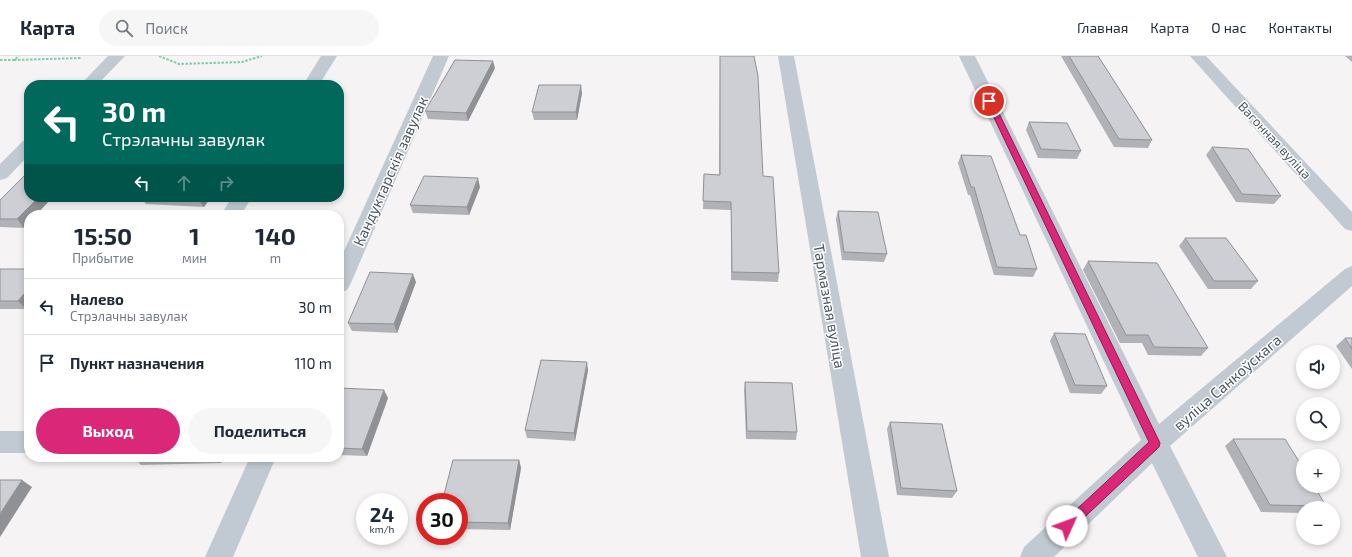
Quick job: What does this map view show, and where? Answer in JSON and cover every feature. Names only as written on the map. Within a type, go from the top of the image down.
[{"type":"street","points":[[93,80],[116,56]]},
{"type":"street","points":[[314,80],[329,56]]},
{"type":"street","name":"Кандуктарскія завулак","points":[[344,274],[441,56]]},
{"type":"street","name":"Тармазная вуліца","points":[[786,56],[875,557]]},
{"type":"street","points":[[967,56],[1155,443],[1213,557]]},
{"type":"street","name":"Вагонная вуліца","points":[[1198,56],[1352,224]]},
{"type":"street","points":[[0,174],[24,150]]},
{"type":"street","name":"вуліца Санкоўскага","points":[[1034,557],[1155,443],[1352,274]]},
{"type":"street","points":[[0,442],[24,442]]},
{"type":"street","points":[[219,557],[261,462]]},
{"type":"path","points":[[14,60],[19,56]]},
{"type":"path","points":[[0,60],[116,56]]},
{"type":"path","points":[[159,56],[179,64],[242,62],[262,56]]},
{"type":"building","points":[[720,56],[754,56],[758,76],[763,176],[773,177],[779,273],[732,272],[731,202],[703,201],[704,174],[720,175]]},
{"type":"building","points":[[1069,56],[1098,56],[1152,140],[1119,139]]},
{"type":"building","points":[[455,60],[493,61],[466,113],[425,111]]},
{"type":"building","points":[[539,85],[581,85],[576,112],[532,112]]},
{"type":"building","points":[[1029,122],[1067,123],[1081,151],[1041,149]]},
{"type":"building","points":[[1212,147],[1248,149],[1281,196],[1242,194]]},
{"type":"building","points":[[961,155],[991,156],[1020,235],[1026,235],[1037,269],[997,267],[974,187],[971,187]]},
{"type":"building","points":[[24,176],[24,202],[34,202],[26,210],[24,210],[24,212],[17,219],[0,219],[0,200]]},
{"type":"building","points":[[424,176],[478,178],[467,207],[410,205]]},
{"type":"building","points":[[838,211],[878,212],[887,254],[844,252]]},
{"type":"building","points":[[1185,238],[1226,238],[1258,281],[1214,281]]},
{"type":"building","points":[[1088,261],[1157,263],[1208,348],[1154,347],[1148,335],[1126,335]]},
{"type":"building","points":[[0,269],[24,269],[24,294],[18,301],[0,301]]},
{"type":"building","points":[[370,272],[413,274],[394,324],[348,323]]},
{"type":"building","points":[[1054,333],[1085,334],[1107,386],[1075,385]]},
{"type":"building","points":[[1345,338],[1352,338],[1352,349]]},
{"type":"building","points":[[541,360],[587,362],[574,433],[525,430]]},
{"type":"building","points":[[745,382],[792,383],[797,432],[747,431]]},
{"type":"building","points":[[344,388],[384,390],[362,449],[344,448]]},
{"type":"building","points":[[890,422],[942,424],[957,491],[901,488]]},
{"type":"building","points":[[1233,439],[1285,439],[1296,457],[1296,493],[1318,493],[1323,501],[1296,501],[1296,505],[1270,505]]},
{"type":"building","points":[[453,460],[519,460],[508,523],[468,522],[468,493],[444,493]]},
{"type":"building","points":[[0,480],[22,480],[0,514]]},
{"type":"route","points":[[989,101],[1155,443],[1067,526]]}]
